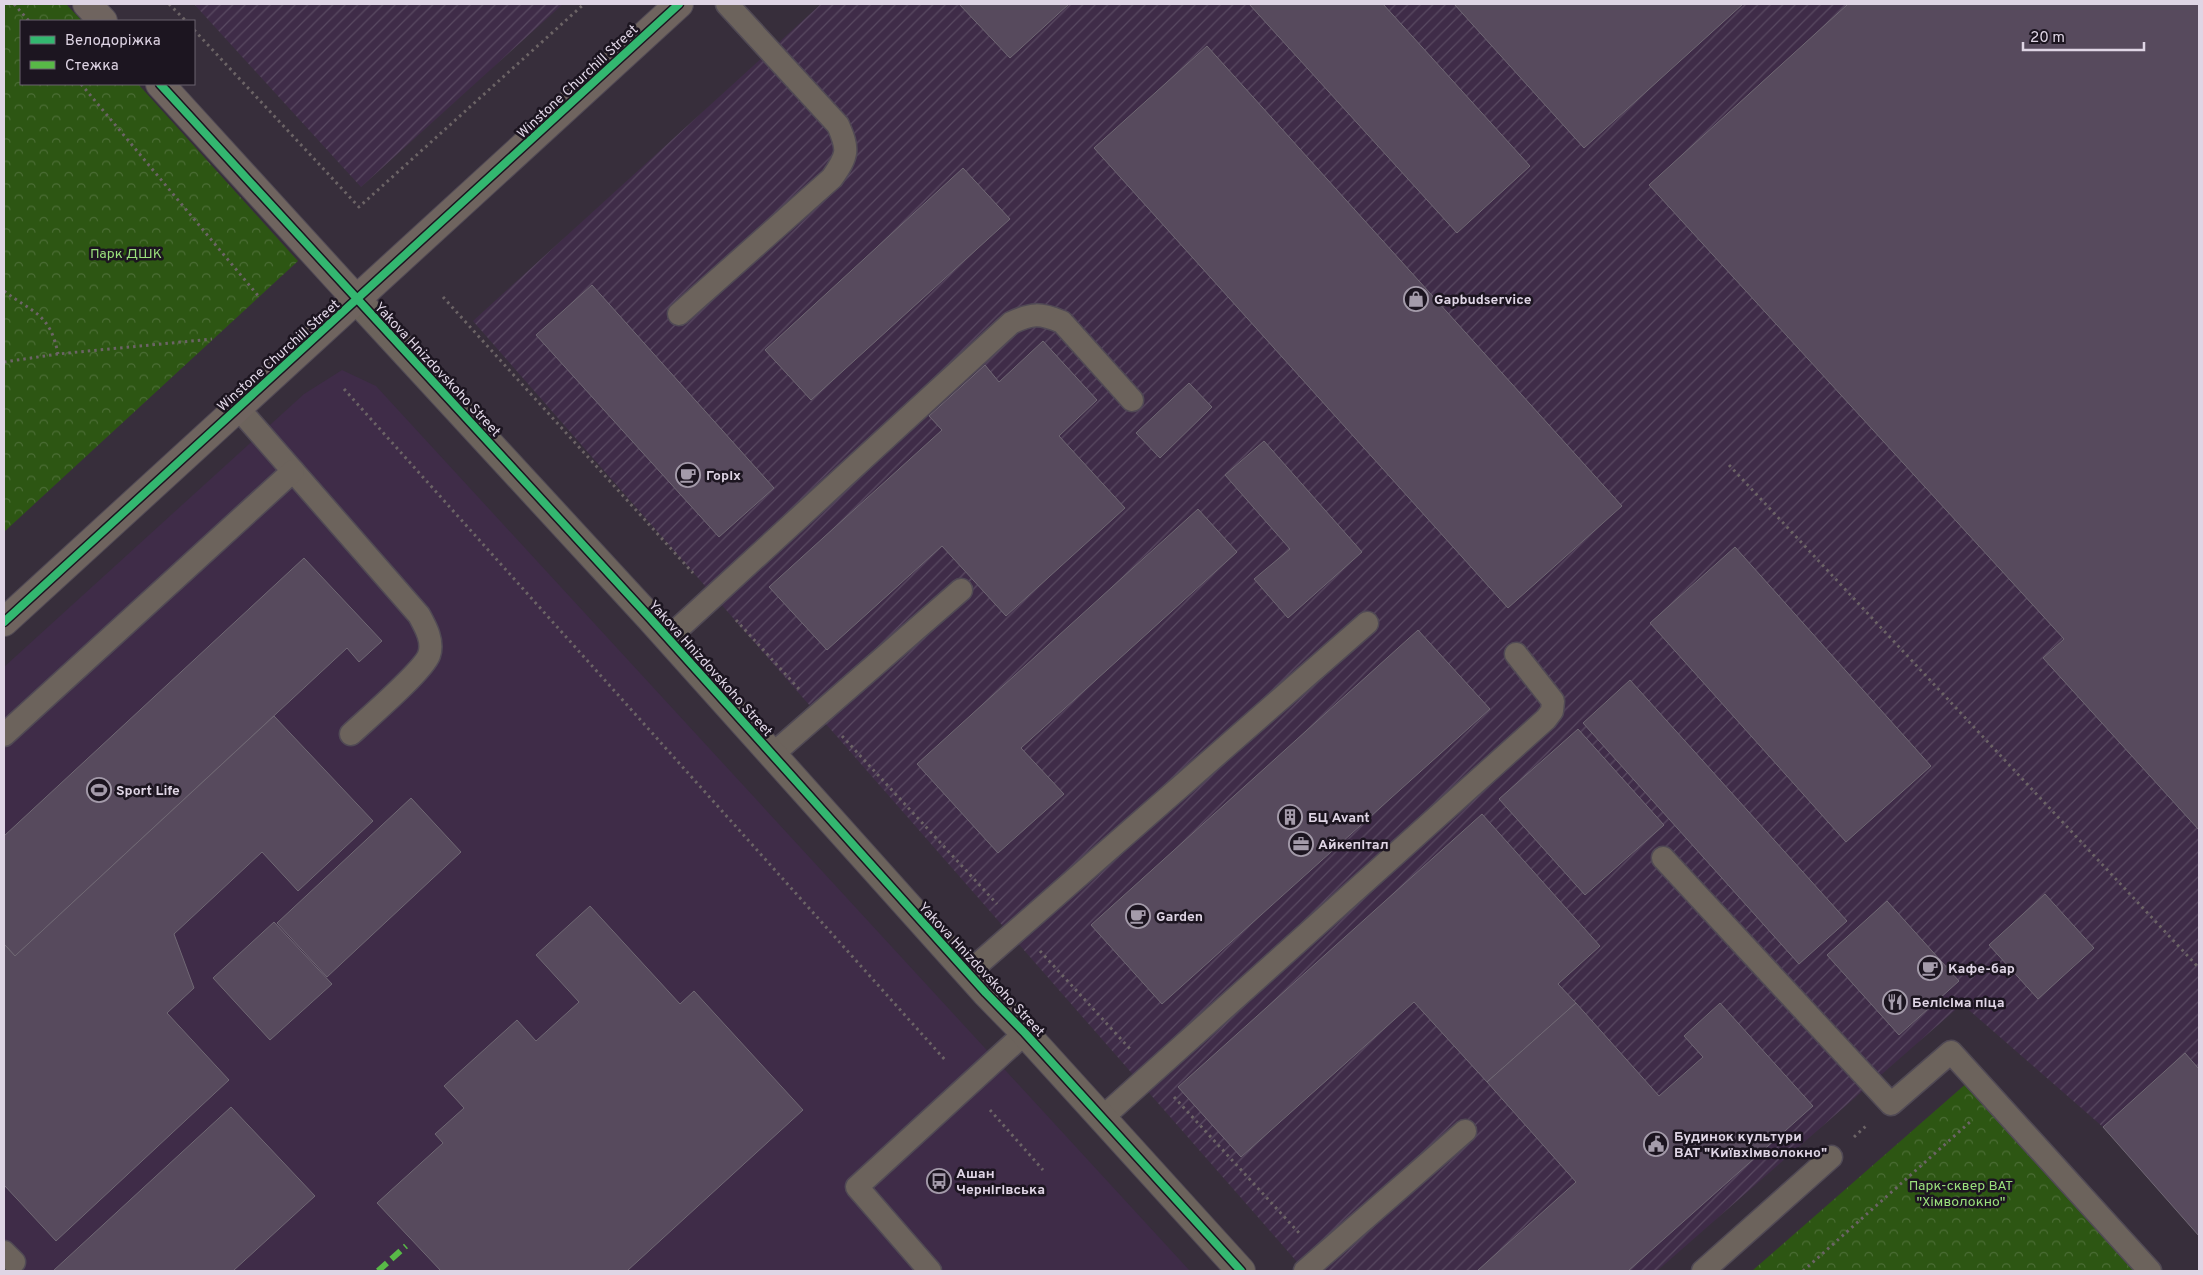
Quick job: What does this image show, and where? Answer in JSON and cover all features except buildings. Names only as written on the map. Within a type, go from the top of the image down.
[{"type":"street","points":[[87,4],[102,20]]},
{"type":"street","name":"Winstone Churchill Street","points":[[4,622],[679,4]]},
{"type":"street","name":"Yakova Hnizdovskoho Street","points":[[161,85],[1241,1271]]},
{"type":"lane","points":[[679,314],[832,178],[844,160],[845,141],[838,125],[727,4]]},
{"type":"lane","points":[[667,639],[1012,324],[1028,315],[1046,315],[1062,322],[1132,400]]},
{"type":"lane","points":[[238,408],[420,615],[429,634],[429,654],[420,668],[351,734]]},
{"type":"lane","points":[[4,735],[293,471]]},
{"type":"lane","points":[[772,755],[961,590]]},
{"type":"lane","points":[[968,973],[1367,623]]},
{"type":"lane","points":[[1102,1118],[1546,719],[1552,711],[1553,700],[1516,654]]},
{"type":"lane","points":[[1663,858],[1891,1104],[1951,1052],[2150,1271]]},
{"type":"lane","points":[[930,1271],[857,1187],[1026,1034]]},
{"type":"lane","points":[[1305,1271],[1465,1132]]},
{"type":"lane","points":[[1703,1271],[1831,1158]]},
{"type":"path","points":[[14,4],[28,20]]},
{"type":"path","points":[[169,4],[185,20]]},
{"type":"path","points":[[195,31],[359,207],[584,4]]},
{"type":"path","points":[[82,85],[260,298]]},
{"type":"path","points":[[4,291],[40,315],[50,327],[58,354]]},
{"type":"path","points":[[443,297],[802,692]]},
{"type":"path","points":[[4,362],[58,354],[212,339]]},
{"type":"path","points":[[344,389],[1043,1170]]},
{"type":"path","points":[[1729,465],[2199,968]]},
{"type":"path","points":[[836,728],[997,904]]},
{"type":"path","points":[[1038,948],[1132,1051]]},
{"type":"path","points":[[1172,1095],[1300,1235]]},
{"type":"path","points":[[1831,1158],[1891,1104]]},
{"type":"path","points":[[1803,1271],[1974,1118]]},
{"type":"shaded area","points":[[194,4],[563,4],[361,187]]},
{"type":"shaded area","points":[[821,4],[2199,4],[2199,1236],[2103,1127],[1962,1004],[1657,1271],[1305,1271],[473,321]]},
{"type":"shaded area","points":[[342,370],[376,386],[1190,1271],[4,1271],[4,667],[304,394]]},
{"type":"green space","name":"Парк ДШК","points":[[4,4],[66,4],[81,20],[20,20],[20,85],[139,85],[298,261],[4,532]]},
{"type":"green space","name":"Парк-сквер ВАТ \"Хімволокно\"","points":[[1968,1082],[2137,1271],[1752,1271]]},
{"type":"marked path","points":[[378,1271],[406,1246]]},
{"type":"cycle path","points":[[4,622],[679,4]]},
{"type":"cycle path","points":[[161,85],[650,618],[986,993],[1025,1033],[1241,1271]]},
{"type":"place","name":"Gapbudservice","points":[[1416,299]]},
{"type":"place","name":"Горіх","points":[[688,475]]},
{"type":"place","name":"Sport Life","points":[[99,790]]},
{"type":"place","name":"БЦ Avant","points":[[1290,817]]},
{"type":"place","name":"Айкепітал","points":[[1301,844]]},
{"type":"place","name":"Garden","points":[[1138,916]]},
{"type":"place","name":"Кафе-бар","points":[[1930,968]]},
{"type":"place","name":"Белісіма піца","points":[[1895,1002]]},
{"type":"place","name":"Будинок культури ВАТ \"Київхімволокно\"","points":[[1656,1144]]},
{"type":"place","name":"Ашан Чернігівська","points":[[939,1181]]}]
